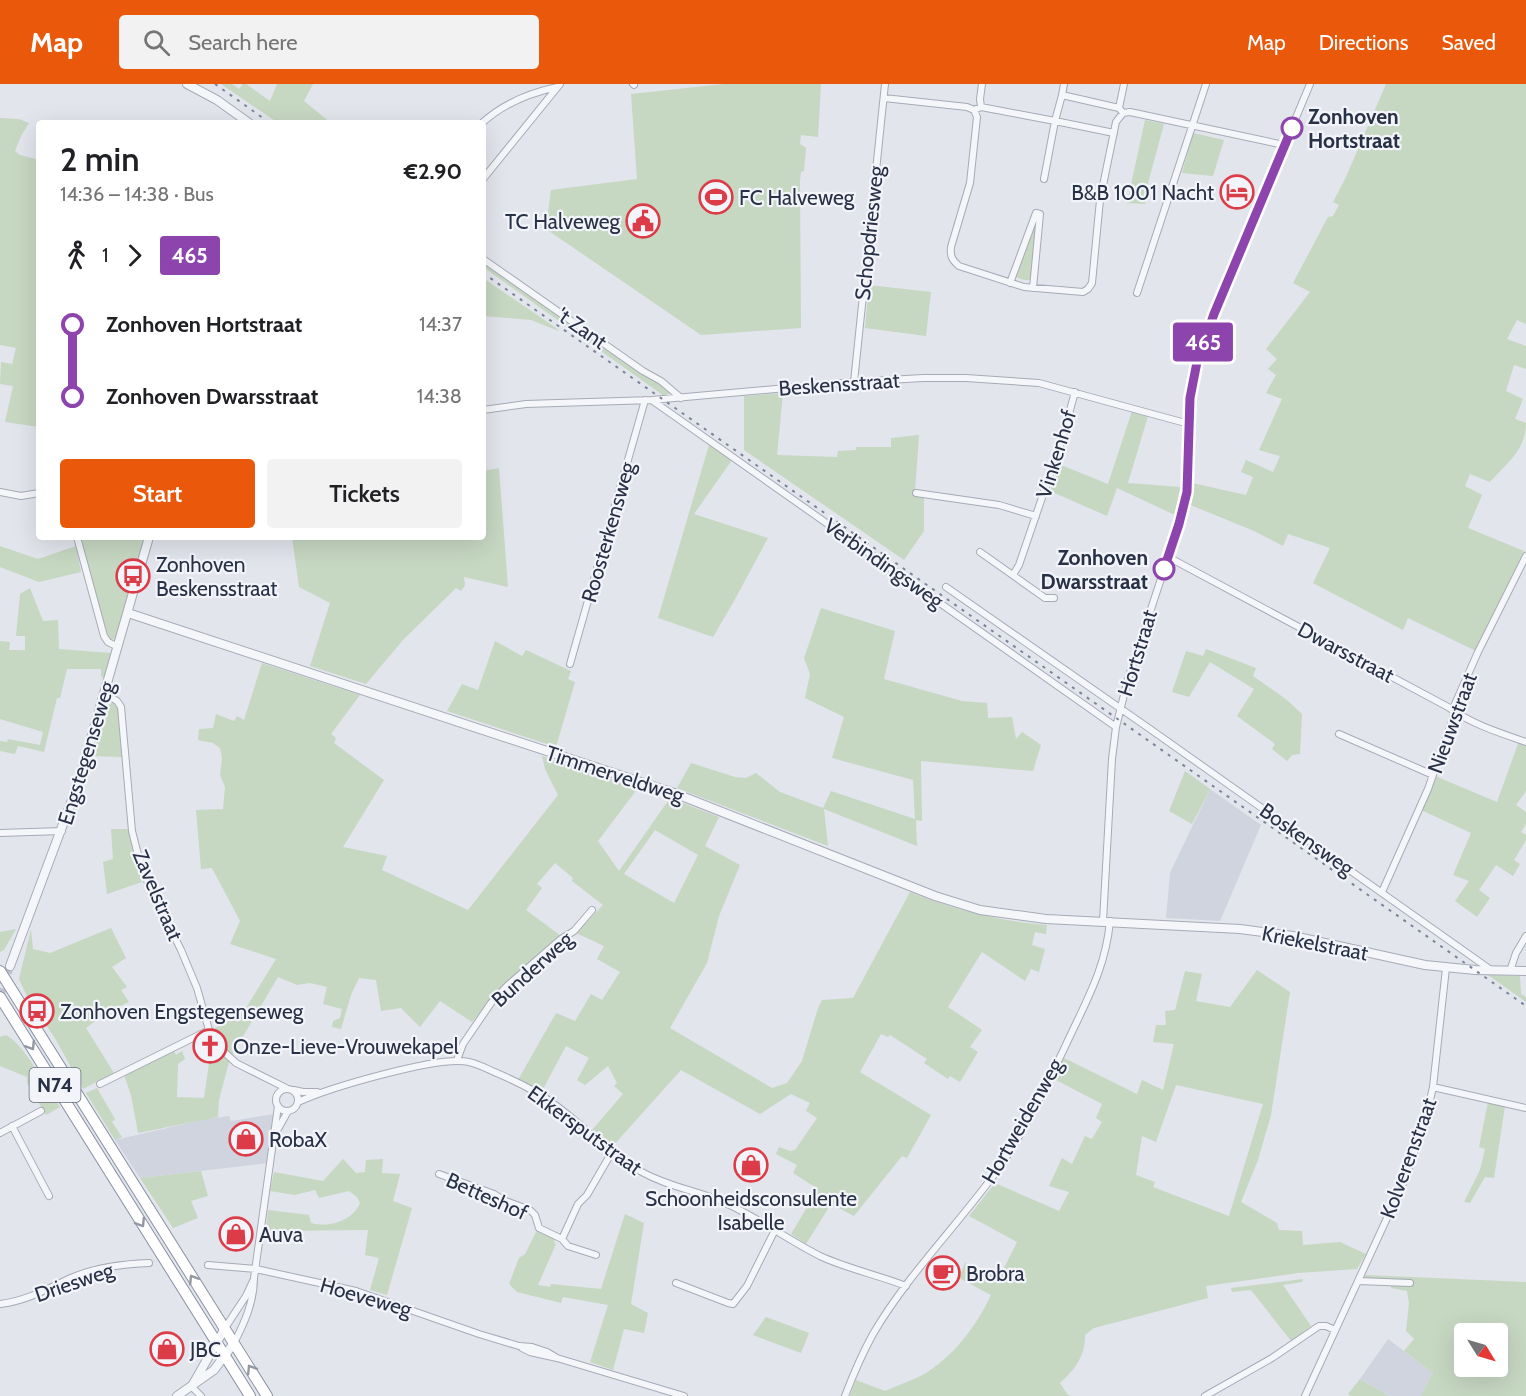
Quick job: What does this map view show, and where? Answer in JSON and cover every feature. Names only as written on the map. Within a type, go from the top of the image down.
[{"type":"highway","name":"N74","points":[[5,968],[267,1396]]},
{"type":"highway","name":"N74","points":[[0,997],[250,1396]]},
{"type":"street","points":[[187,84],[209,95],[245,120]]},
{"type":"street","name":"Schopdriesweg","points":[[854,382],[885,84]]},
{"type":"street","points":[[982,84],[977,109],[970,183],[951,248],[953,261],[959,266],[1010,283],[1033,288],[1083,292],[1092,283],[1100,200],[1116,122],[1121,111],[1124,84]]},
{"type":"street","points":[[1044,179],[1064,84]]},
{"type":"street","points":[[1137,293],[1206,84]]},
{"type":"street","name":"Hortstraat","points":[[1118,719],[1136,652],[1179,524],[1187,492],[1190,398],[1203,343],[1310,84]]},
{"type":"street","points":[[486,120],[505,105],[536,91],[559,85]]},
{"type":"street","points":[[486,175],[559,85]]},
{"type":"street","points":[[1062,95],[1121,111],[1284,145]]},
{"type":"street","points":[[884,98],[967,106],[1114,134]]},
{"type":"street","points":[[1010,283],[1036,213],[1040,214],[1033,288]]},
{"type":"street","name":"'t Zant","points":[[486,260],[643,371],[668,386],[681,398]]},
{"type":"street","name":"Beskensstraat","points":[[486,410],[526,404],[681,398],[854,382],[966,378],[1039,383],[1190,424]]},
{"type":"street","name":"Vinkenhof","points":[[1013,575],[1019,565],[1036,516],[1075,392]]},
{"type":"street","name":"Roosterkensweg","points":[[570,664],[648,400]]},
{"type":"street","name":"Verbindingsweg","points":[[648,400],[1116,727]]},
{"type":"street","points":[[0,492],[21,496],[36,494]]},
{"type":"street","name":"Vinkenhof","points":[[916,493],[999,505],[1036,516]]},
{"type":"street","points":[[77,540],[104,636],[108,642],[118,647]]},
{"type":"street","name":"Engstegenseweg","points":[[5,968],[62,831],[105,694],[148,540]]},
{"type":"street","points":[[980,552],[1045,598],[1054,598]]},
{"type":"street","name":"Nieuwstraat","points":[[1382,892],[1433,775],[1453,718],[1453,711],[1478,652],[1526,556]]},
{"type":"street","name":"Dwarsstraat","points":[[1168,557],[1453,711],[1489,729],[1526,742]]},
{"type":"street","name":"Hortstraat","points":[[946,587],[1121,709]]},
{"type":"street","name":"Timmerveldweg","points":[[128,613],[674,793],[962,905],[1011,915],[1107,921]]},
{"type":"street","points":[[1034,644],[1114,700],[1122,701]]},
{"type":"street","name":"Zavelstraat","points":[[105,694],[117,701],[121,707],[132,831],[142,868],[197,988],[209,1030],[227,1056],[236,1063],[289,1089]]},
{"type":"street","name":"Boskensweg","points":[[1121,709],[1492,971]]},
{"type":"street","name":"Hortweidenweg","points":[[845,1396],[858,1362],[873,1335],[906,1286],[982,1190],[1016,1140],[1061,1056],[1098,977],[1108,943],[1107,921],[1118,719]]},
{"type":"street","points":[[1339,734],[1433,775]]},
{"type":"street","points":[[0,833],[62,831]]},
{"type":"street","name":"Bunderweg","points":[[457,1060],[463,1044],[491,1003],[507,986],[574,931],[592,910]]},
{"type":"street","name":"Kriekelstraat","points":[[1107,921],[1240,928],[1293,936],[1402,961],[1446,968],[1526,971]]},
{"type":"street","points":[[1510,971],[1516,953],[1526,936]]},
{"type":"street","name":"Kolverenstraat","points":[[1305,1396],[1406,1179],[1434,1087],[1446,968]]},
{"type":"street","points":[[100,1084],[209,1030]]},
{"type":"street","name":"Ekkersputstraat","points":[[298,1102],[320,1092],[457,1060],[482,1066],[541,1095],[636,1169],[658,1180],[720,1200],[822,1257],[906,1286]]},
{"type":"street","name":"Zavelstraat","points":[[260,1074],[270,1083],[277,1095]]},
{"type":"street","points":[[1434,1087],[1526,1108]]},
{"type":"street","points":[[191,1386],[246,1296],[254,1278],[275,1135],[277,1095],[281,1090],[289,1089],[297,1095],[298,1102],[295,1108],[288,1111],[275,1135]]},
{"type":"street","name":"Ekkersputstraat","points":[[289,1089],[320,1092]]},
{"type":"street","points":[[278,1106],[288,1111]]},
{"type":"street","points":[[0,1133],[41,1111]]},
{"type":"street","points":[[12,1126],[49,1196]]},
{"type":"street","points":[[562,1239],[578,1204],[612,1152]]},
{"type":"street","name":"Betteshof","points":[[439,1174],[530,1210],[535,1215],[539,1228],[562,1239],[568,1246],[596,1256]]},
{"type":"street","points":[[676,1283],[733,1304],[747,1286],[775,1230]]},
{"type":"street","name":"Driesweg","points":[[0,1304],[18,1302],[71,1278],[108,1266],[149,1263]]},
{"type":"street","name":"Hoeveweg","points":[[208,1265],[256,1269],[373,1296],[479,1334],[519,1346],[532,1347],[548,1352],[557,1358],[684,1396]]},
{"type":"street","points":[[177,1396],[214,1370],[226,1356],[247,1316],[254,1289],[254,1278]]},
{"type":"street","points":[[1358,1281],[1410,1283]]},
{"type":"street","points":[[1205,1396],[1272,1358],[1319,1326],[1335,1330]]},
{"type":"street","points":[[191,1386],[201,1396]]},
{"type":"shaded area","points":[[1210,789],[1261,825],[1220,921],[1166,918],[1170,873]]},
{"type":"shaded area","points":[[275,1114],[268,1163],[140,1178],[115,1140],[206,1119],[229,1116],[231,1121]]},
{"type":"shaded area","points":[[1388,1339],[1433,1373],[1420,1396],[1389,1396],[1360,1379]]},
{"type":"green space","points":[[221,84],[232,84],[239,89],[246,84],[270,101],[277,84],[313,84],[304,101],[327,120],[274,120]]},
{"type":"green space","points":[[724,84],[821,84],[818,137],[801,135],[800,144],[806,148],[804,171],[801,172],[800,181],[801,328],[701,335],[546,229],[551,190],[637,179],[631,94]]},
{"type":"green space","points":[[1386,84],[1526,84],[1526,324],[1517,320],[1507,339],[1526,346],[1526,369],[1514,365],[1506,391],[1523,399],[1515,419],[1526,423],[1525,433],[1514,456],[1490,482],[1470,474],[1465,486],[1482,495],[1468,528],[1524,551],[1476,651],[1408,618],[1403,630],[1313,583],[1330,548],[1288,534],[1283,546],[1254,531],[1188,504],[1192,483],[1246,495],[1253,477],[1241,472],[1246,460],[1273,472],[1280,456],[1259,450],[1282,399],[1266,393],[1276,375],[1268,369],[1277,359],[1266,349],[1310,292],[1293,283],[1328,217],[1333,216],[1339,205],[1333,202]]},
{"type":"green space","points":[[0,118],[19,119],[29,123],[15,151],[20,155],[36,159],[36,427],[5,422],[13,386],[0,384],[1,362],[12,364],[16,348],[0,345]]},
{"type":"green space","points":[[1145,120],[1164,124],[1148,183],[1145,204],[1127,203]]},
{"type":"green space","points":[[1193,133],[1224,140],[1213,176],[1182,173]]},
{"type":"green space","points":[[1035,220],[1037,223],[1032,280],[1024,280],[1015,277]]},
{"type":"green space","points":[[486,264],[664,386],[671,393],[664,396],[486,269]]},
{"type":"green space","points":[[486,280],[559,331],[531,320],[486,316]]},
{"type":"green space","points":[[869,285],[931,292],[926,336],[865,328]]},
{"type":"green space","points":[[783,393],[777,455],[837,457],[838,451],[856,450],[856,447],[891,447],[891,438],[919,435],[915,492],[924,498],[924,531],[904,560],[744,450],[744,396]]},
{"type":"green space","points":[[1132,411],[1148,416],[1128,483],[1180,487],[1175,515],[1117,488],[1107,516],[1050,491],[1061,465],[1108,484]]},
{"type":"green space","points":[[709,445],[732,460],[694,514],[768,538],[713,637],[658,618]]},
{"type":"green space","points":[[499,468],[508,587],[464,577],[465,585],[461,591],[456,588],[403,640],[366,684],[310,666],[330,603],[299,587],[292,540],[486,540],[486,470]]},
{"type":"green space","points":[[81,540],[144,540],[116,638],[112,640],[107,637]]},
{"type":"green space","points":[[0,546],[38,559],[76,546],[81,572],[39,582],[0,567]]},
{"type":"green space","points":[[30,588],[43,621],[58,620],[59,649],[111,653],[105,677],[101,677],[101,669],[67,669],[60,698],[57,698],[44,752],[18,746],[15,754],[0,751],[0,741],[7,742],[8,739],[40,745],[43,732],[0,719],[0,641],[10,642],[9,650],[25,650],[25,636],[16,636],[20,594]]},
{"type":"green space","points":[[821,608],[895,631],[884,679],[962,701],[987,703],[988,718],[1012,717],[1016,739],[1022,732],[1041,745],[1033,771],[921,761],[922,821],[916,820],[917,846],[824,809],[828,846],[677,788],[691,763],[735,777],[746,778],[756,773],[780,792],[823,808],[831,791],[915,819],[913,780],[832,758],[844,717],[805,698],[810,674],[804,658]]},
{"type":"green space","points":[[495,641],[522,656],[526,650],[571,671],[568,679],[575,682],[556,747],[447,711],[462,684],[478,690]]},
{"type":"green space","points":[[1206,649],[1256,668],[1253,676],[1287,700],[1302,714],[1300,754],[1292,755],[1287,761],[1272,749],[1275,744],[1237,716],[1254,689],[1210,662],[1189,697],[1172,692],[1186,651],[1203,656]]},
{"type":"green space","points":[[262,663],[360,695],[331,734],[336,738],[334,743],[384,780],[343,847],[387,856],[382,870],[468,910],[558,795],[545,769],[542,756],[638,788],[598,841],[619,871],[670,798],[719,817],[705,846],[740,865],[719,916],[707,963],[670,1028],[772,1088],[787,1083],[802,1061],[822,1000],[853,998],[910,892],[977,914],[1047,925],[1046,934],[1035,932],[1032,945],[1045,949],[1039,972],[1031,969],[1025,981],[982,952],[948,1007],[982,1030],[970,1047],[978,1052],[960,1082],[950,1076],[948,1079],[924,1063],[927,1059],[890,1035],[888,1037],[881,1034],[860,1072],[931,1115],[907,1158],[902,1156],[854,1216],[831,1204],[806,1244],[791,1234],[818,1189],[793,1173],[797,1165],[776,1154],[779,1147],[790,1151],[795,1150],[817,1118],[806,1111],[810,1103],[791,1094],[760,1114],[681,1070],[612,1147],[592,1130],[623,1094],[614,1086],[617,1083],[608,1066],[585,1085],[577,1080],[589,1058],[566,1046],[542,1091],[518,1080],[556,1013],[575,1021],[591,994],[602,1000],[620,972],[597,959],[604,946],[576,933],[603,905],[572,881],[573,878],[555,863],[537,884],[542,888],[526,910],[561,936],[493,997],[472,1022],[440,1001],[420,1027],[401,1008],[381,1011],[376,980],[359,978],[351,995],[341,1029],[332,1027],[333,1021],[340,1018],[342,1009],[323,1004],[327,987],[310,983],[297,985],[278,977],[232,1055],[222,1044],[215,1028],[243,1013],[276,959],[230,944],[240,921],[212,868],[201,869],[196,810],[223,809],[225,787],[220,775],[222,758],[220,748],[213,743],[198,740],[199,729],[213,728],[216,714],[234,721],[237,716],[244,720]],"holes":[[[655,830],[698,855],[674,903],[624,874]]]},
{"type":"green space","points":[[112,703],[118,707],[122,757],[92,756],[107,706]]},
{"type":"green space","points":[[1519,741],[1526,744],[1526,791],[1516,805],[1526,812],[1526,824],[1521,832],[1526,835],[1526,840],[1514,860],[1520,864],[1513,876],[1496,865],[1479,890],[1490,898],[1477,917],[1455,901],[1469,881],[1453,875],[1471,833],[1421,810],[1435,776],[1497,802]]},
{"type":"green space","points":[[1185,771],[1210,789],[1192,824],[1169,811]]},
{"type":"green space","points":[[111,829],[129,829],[142,882],[107,894],[103,862],[113,859]]},
{"type":"green space","points":[[111,928],[126,958],[112,967],[127,987],[121,990],[129,1002],[106,1013],[86,1028],[114,1073],[83,1089],[19,979],[31,929],[33,949],[50,953]]},
{"type":"green space","points":[[16,929],[4,950],[0,952],[0,932]]},
{"type":"green space","points":[[1257,970],[1290,992],[1271,1115],[1258,1160],[1241,1202],[1277,1223],[1279,1230],[1302,1231],[1303,1245],[1340,1242],[1366,1254],[1357,1269],[1298,1273],[1206,1286],[1208,1298],[1094,1328],[1085,1335],[1078,1362],[1060,1383],[1071,1396],[850,1396],[856,1380],[885,1391],[924,1374],[957,1347],[979,1317],[991,1295],[959,1278],[965,1263],[999,1278],[1017,1242],[969,1216],[995,1183],[1059,1211],[1069,1192],[1049,1186],[1062,1158],[1072,1164],[1085,1136],[1092,1139],[1102,1122],[1096,1118],[1102,1104],[1054,1079],[1064,1058],[1137,1094],[1142,1080],[1163,1090],[1174,1044],[1153,1042],[1156,1025],[1166,1025],[1165,1011],[1175,1010],[1185,971],[1202,974],[1196,1001],[1230,1007]],"holes":[[[1176,1085],[1263,1104],[1229,1216],[1153,1187],[1155,1182],[1136,1175],[1142,1136],[1156,1142]]]},
{"type":"green space","points":[[1488,975],[1520,976],[1521,994],[1526,997],[1526,1002]]},
{"type":"green space","points":[[6,1035],[20,1047],[60,1107],[46,1115],[27,1083],[27,1077],[0,1066],[0,1037]]},
{"type":"green space","points":[[205,1035],[229,1062],[219,1100],[218,1117],[138,1133],[131,1095],[124,1075],[174,1051],[176,1055],[182,1051],[185,1059],[178,1064],[177,1097],[204,1098],[211,1049],[201,1048],[197,1042],[199,1037]]},
{"type":"green space","points":[[97,1088],[115,1119],[112,1122],[122,1137],[115,1140],[86,1093]]},
{"type":"green space","points":[[1488,1102],[1505,1106],[1494,1178],[1485,1177],[1470,1203],[1464,1202],[1480,1170],[1485,1149],[1479,1147]]},
{"type":"green space","points":[[343,1159],[356,1173],[365,1172],[366,1160],[383,1159],[382,1173],[400,1174],[393,1201],[412,1208],[387,1295],[370,1290],[379,1258],[365,1255],[368,1230],[275,1231],[268,1240],[265,1240],[268,1210],[309,1215],[311,1223],[325,1225],[346,1219],[357,1209],[360,1203],[357,1197],[349,1191],[319,1198],[315,1190],[295,1195],[270,1191],[274,1172],[323,1181]]},
{"type":"green space","points":[[201,1171],[208,1196],[191,1201],[198,1218],[173,1228],[140,1178]]},
{"type":"green space","points":[[625,1214],[644,1223],[631,1304],[648,1313],[644,1333],[624,1329],[613,1370],[590,1362],[608,1305],[563,1297],[561,1303],[517,1292],[509,1284],[519,1258],[525,1254],[537,1230],[555,1239],[556,1244],[538,1285],[550,1287],[551,1284],[601,1289]]},
{"type":"green space","points":[[1365,1275],[1526,1282],[1526,1396],[1420,1396],[1433,1373],[1404,1351],[1414,1339],[1406,1331],[1409,1303],[1407,1291],[1391,1288],[1391,1280],[1365,1278]]},
{"type":"green space","points":[[1303,1279],[1302,1282],[1283,1285],[1311,1326],[1291,1341],[1251,1290],[1232,1292],[1231,1288]]},
{"type":"green space","points":[[766,1317],[809,1333],[801,1353],[753,1335]]},
{"type":"green space","points":[[1360,1379],[1389,1396],[1351,1396],[1348,1394]]},
{"type":"tunnel","points":[[0,996],[10,966]]},
{"type":"railway","points":[[215,84],[266,120]]},
{"type":"railway","points":[[486,275],[1526,1006]]},
{"type":"bus line","name":"465","points":[[1164,569],[1187,492],[1190,398],[1197,362],[1214,314],[1292,128]]},
{"type":"place","name":"Zonhoven Hortstraat","points":[[1292,128]]},
{"type":"place","name":"B&B 1001 Nacht","points":[[1237,192]]},
{"type":"place","name":"FC Halveweg","points":[[716,197]]},
{"type":"place","name":"TC Halveweg","points":[[643,221]]},
{"type":"place","name":"Zonhoven Dwarsstraat","points":[[1164,569]]},
{"type":"place","name":"Zonhoven Beskensstraat","points":[[133,576]]},
{"type":"place","name":"Zonhoven Engstegenseweg","points":[[37,1011]]},
{"type":"place","name":"Onze-Lieve-Vrouwekapel","points":[[210,1046]]},
{"type":"place","name":"RobaX","points":[[246,1139]]},
{"type":"place","name":"Schoonheidsconsulente Isabelle","points":[[751,1165]]},
{"type":"place","name":"Auva","points":[[236,1234]]},
{"type":"place","name":"Brobra","points":[[943,1273]]},
{"type":"place","name":"JBC","points":[[167,1349]]}]
